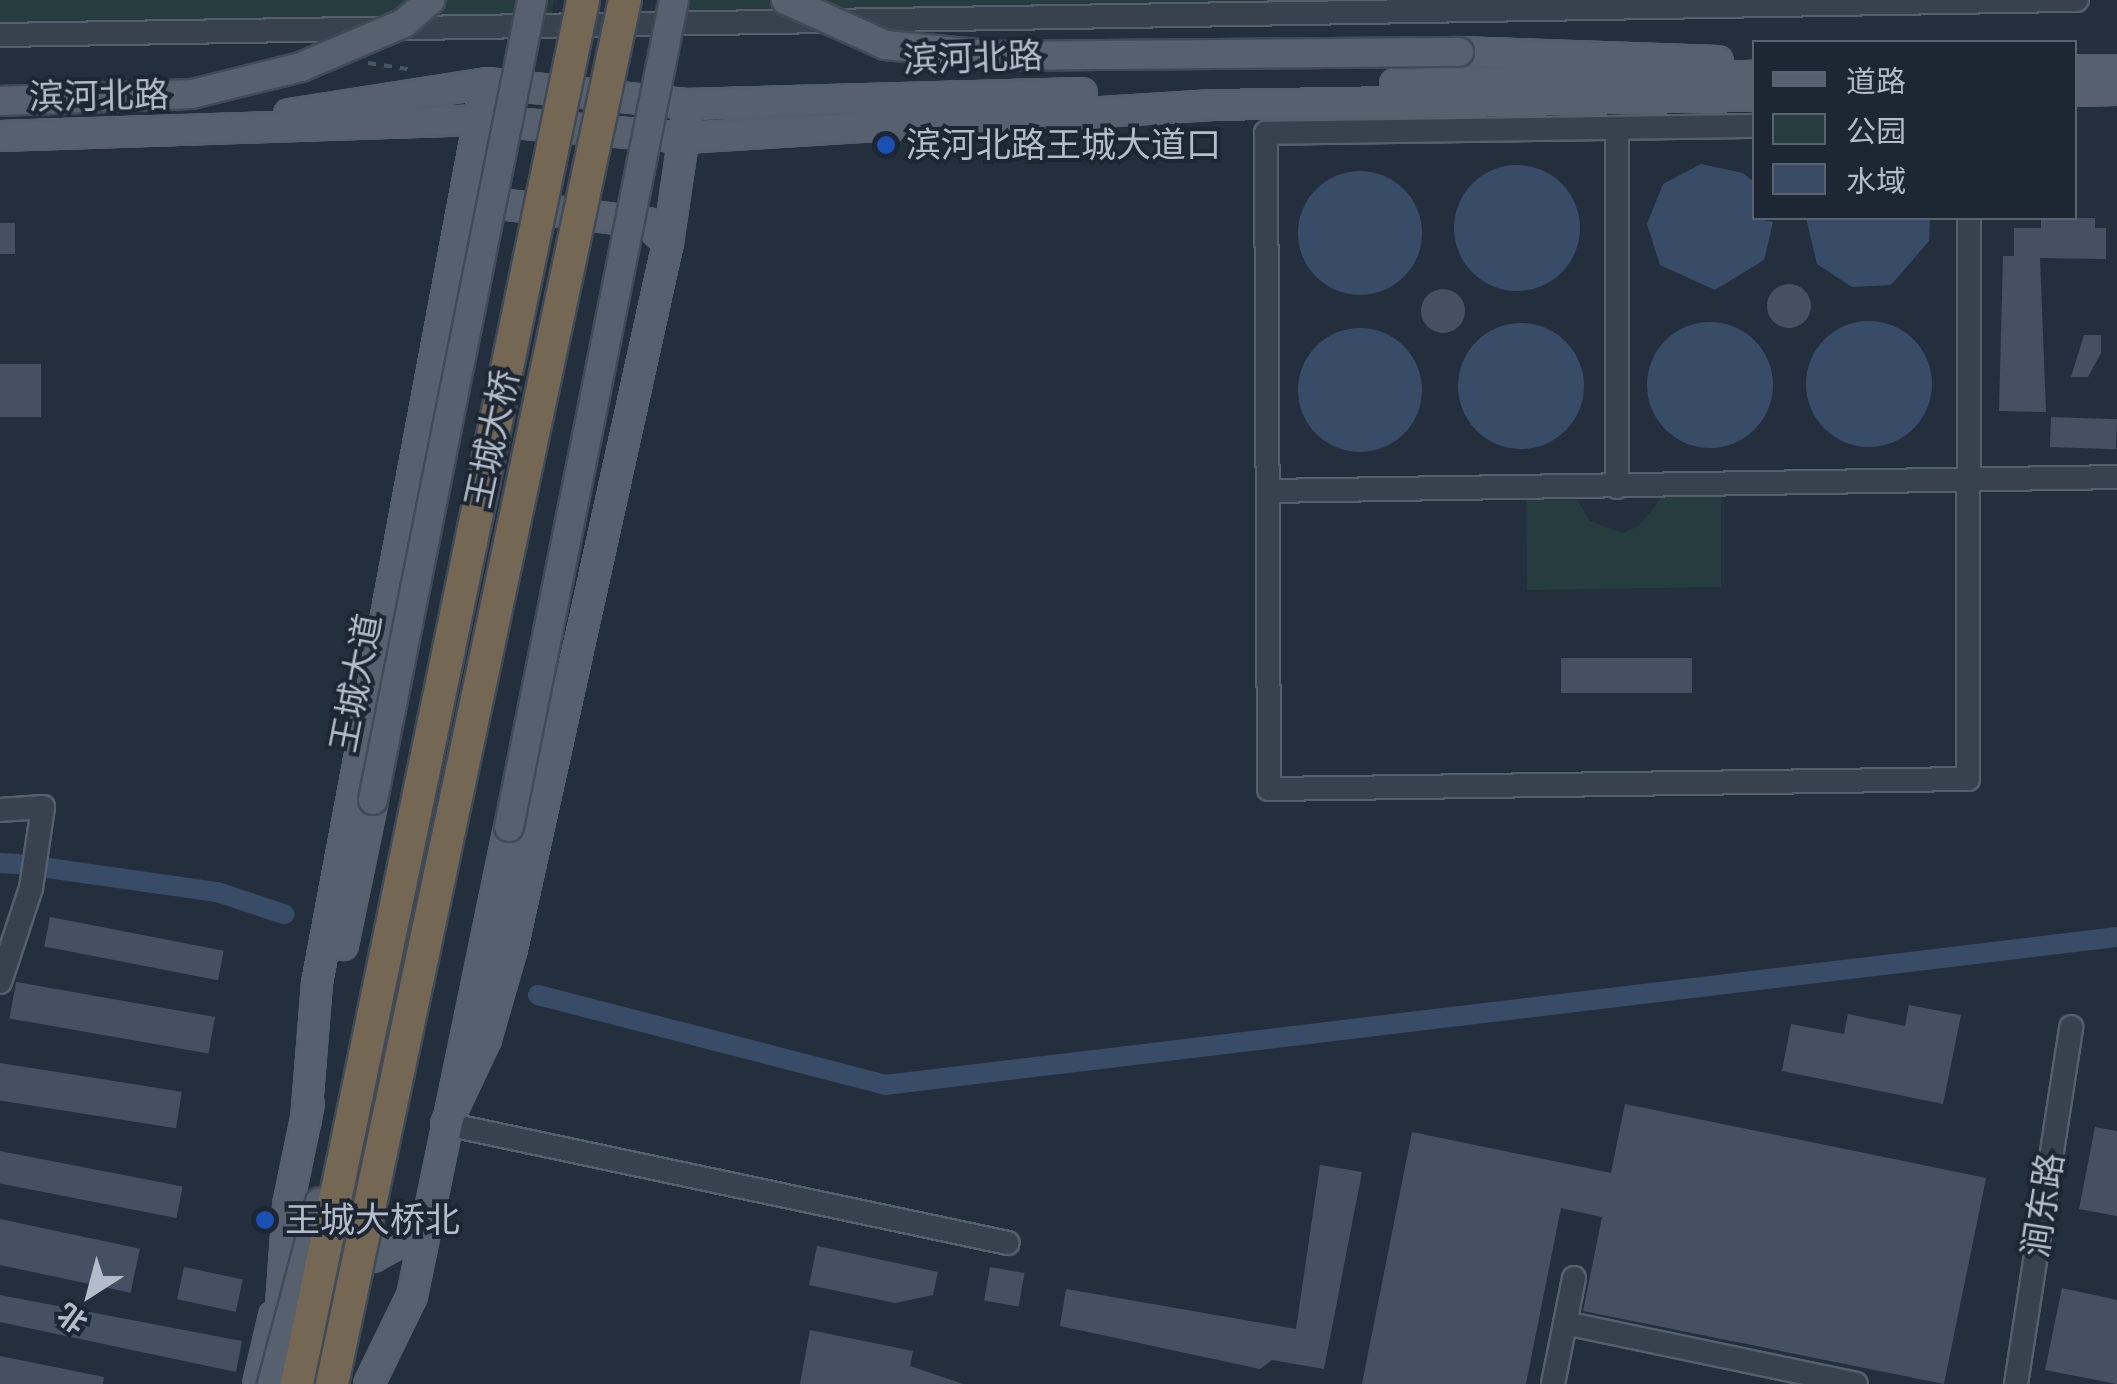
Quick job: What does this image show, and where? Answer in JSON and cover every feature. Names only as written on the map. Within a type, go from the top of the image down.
[{"type":"highway","name":"王城大桥","points":[[403,891],[583,0]]},
{"type":"highway","name":"王城大桥","points":[[376,1188],[625,0]]},
{"type":"highway","points":[[297,1384],[403,891]]},
{"type":"highway","points":[[332,1384],[376,1188]]},
{"type":"main road","points":[[0,101],[192,94],[301,67],[404,23],[430,0]]},
{"type":"main road","name":"王城大道","points":[[274,1384],[288,1205],[532,0]]},
{"type":"main road","points":[[389,1384],[412,1296],[509,827],[674,0]]},
{"type":"main road","points":[[786,0],[885,45],[1000,56],[1570,49],[1752,64]]},
{"type":"main road","points":[[2077,70],[2117,70]]},
{"type":"main road","name":"滨河北路","points":[[200,131],[487,83],[686,104],[1752,76]]},
{"type":"main road","points":[[306,1120],[317,983],[487,83]]},
{"type":"main road","points":[[2077,91],[2117,90]]},
{"type":"main road","name":"滨河北路","points":[[0,136],[479,120],[685,138],[1213,106],[1752,96]]},
{"type":"main road","points":[[446,1124],[486,1038],[512,949],[668,243],[685,138],[686,104]]},
{"type":"main road","points":[[463,202],[483,196],[648,223],[668,243]]},
{"type":"main road","points":[[274,1384],[403,891]]},
{"type":"main road","points":[[346,1384],[376,1188]]},
{"type":"main road","points":[[288,1205],[310,1238],[373,1257],[424,1229]]},
{"type":"main road","points":[[258,1384],[282,1280]]},
{"type":"main road","points":[[369,1384],[412,1296]]},
{"type":"street","points":[[0,35],[2077,0]]},
{"type":"street","points":[[1752,126],[1266,133],[1269,789],[1968,779],[1974,482],[1969,220]]},
{"type":"street","points":[[1617,128],[1617,487]]},
{"type":"street","points":[[1268,491],[2117,478]]},
{"type":"street","points":[[0,810],[43,807],[31,888],[0,982]]},
{"type":"street","name":"涧东路","points":[[2016,1384],[2071,1026]]},
{"type":"street","points":[[446,1124],[1008,1244]]},
{"type":"street","points":[[1554,1384],[1574,1278]]},
{"type":"street","points":[[1565,1323],[1856,1384]]},
{"type":"green space","points":[[0,0],[554,0],[550,26],[0,35]]},
{"type":"green space","points":[[656,0],[2077,0],[651,24]]},
{"type":"green space","points":[[1721,496],[1721,587],[1527,590],[1526,499],[1576,498],[1590,521],[1622,533],[1639,526],[1662,497]]},
{"type":"water","points":[[1701,164],[1743,173],[1752,180],[1752,220],[1773,222],[1764,260],[1715,290],[1660,265],[1647,224],[1663,184]]},
{"type":"water","points":[[1517,165],[1541,170],[1561,184],[1575,204],[1580,228],[1575,252],[1561,272],[1541,286],[1517,291],[1493,286],[1473,272],[1459,252],[1454,228],[1459,204],[1473,184],[1493,170]]},
{"type":"water","points":[[1360,171],[1384,176],[1404,189],[1417,209],[1422,233],[1417,257],[1404,277],[1384,290],[1360,295],[1336,290],[1316,277],[1303,257],[1298,233],[1303,209],[1316,189],[1336,176]]},
{"type":"water","points":[[1806,220],[1930,220],[1929,241],[1891,285],[1852,287],[1817,264]]},
{"type":"water","points":[[1869,321],[1893,326],[1913,340],[1927,360],[1932,384],[1927,408],[1913,428],[1893,442],[1869,447],[1845,442],[1825,428],[1811,408],[1806,384],[1811,360],[1825,340],[1845,326]]},
{"type":"water","points":[[1710,322],[1734,327],[1754,341],[1768,361],[1773,385],[1768,409],[1754,429],[1734,443],[1710,448],[1686,443],[1666,429],[1652,409],[1647,385],[1652,361],[1666,341],[1686,327]]},
{"type":"water","points":[[1521,323],[1545,328],[1565,342],[1579,362],[1584,386],[1579,410],[1565,430],[1545,444],[1521,449],[1497,444],[1477,430],[1463,410],[1458,386],[1463,362],[1477,342],[1497,328]]},
{"type":"water","points":[[1360,328],[1384,333],[1404,346],[1417,366],[1422,390],[1417,414],[1404,434],[1384,447],[1360,452],[1336,447],[1316,434],[1303,414],[1298,390],[1303,366],[1316,346],[1336,333]]},
{"type":"building","points":[[2095,218],[2095,228],[2106,228],[2106,259],[2040,258],[2046,412],[1999,411],[2003,256],[2014,256],[2014,228],[2041,228],[2041,220]]},
{"type":"building","points":[[0,223],[15,223],[15,254],[0,254]]},
{"type":"building","points":[[1789,284],[1805,290],[1811,306],[1805,322],[1789,328],[1773,322],[1767,306],[1773,290]]},
{"type":"building","points":[[1443,289],[1459,295],[1465,311],[1459,327],[1443,333],[1427,327],[1421,311],[1427,295]]},
{"type":"building","points":[[2084,335],[2101,335],[2101,353],[2088,377],[2071,377]]},
{"type":"building","points":[[0,364],[41,364],[41,417],[0,417]]},
{"type":"building","points":[[2051,417],[2117,419],[2116,449],[2050,447]]},
{"type":"building","points":[[1561,658],[1692,658],[1692,693],[1561,693]]},
{"type":"building","points":[[50,917],[224,951],[218,980],[44,946]]},
{"type":"building","points":[[16,982],[215,1017],[209,1054],[10,1018]]},
{"type":"building","points":[[1909,1005],[1961,1015],[1943,1104],[1782,1071],[1791,1024],[1844,1034],[1848,1014],[1905,1026]]},
{"type":"building","points":[[0,1063],[182,1092],[176,1128],[0,1100]]},
{"type":"building","points":[[1625,1104],[1986,1178],[1944,1384],[1583,1311],[1602,1217],[1561,1208],[1526,1384],[1362,1384],[1412,1132],[1611,1173]]},
{"type":"building","points":[[2095,1127],[2117,1131],[2117,1216],[2079,1209]]},
{"type":"building","points":[[0,1151],[183,1186],[176,1218],[0,1184]]},
{"type":"building","points":[[1320,1165],[1362,1172],[1324,1369],[1272,1360],[1260,1369],[1060,1326],[1066,1289],[1296,1329]]},
{"type":"building","points":[[0,1219],[140,1249],[131,1293],[0,1265]]},
{"type":"building","points":[[817,1246],[938,1272],[933,1295],[895,1303],[809,1285]]},
{"type":"building","points":[[184,1267],[243,1279],[236,1312],[177,1299]]},
{"type":"building","points":[[990,1267],[1024,1273],[1019,1307],[984,1300]]},
{"type":"building","points":[[2062,1288],[2117,1300],[2117,1384],[2045,1370]]},
{"type":"building","points":[[0,1295],[242,1341],[236,1372],[0,1322]]},
{"type":"building","points":[[810,1330],[913,1351],[910,1366],[963,1384],[800,1384]]},
{"type":"building","points":[[0,1356],[104,1377],[103,1384],[0,1384]]},
{"type":"waterway","points":[[0,863],[18,864]]},
{"type":"waterway","points":[[48,868],[217,892],[284,914]]},
{"type":"waterway","points":[[538,995],[885,1085],[2117,937]]},
{"type":"place","name":"滨河北路王城大道口","points":[[886,145]]},
{"type":"place","name":"王城大桥北","points":[[265,1220]]}]
